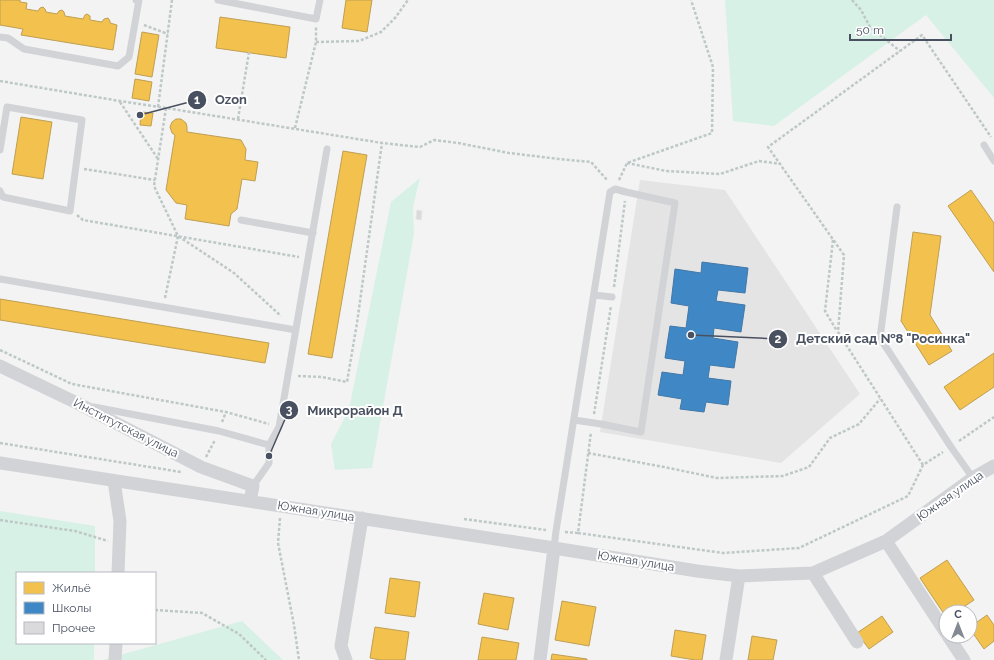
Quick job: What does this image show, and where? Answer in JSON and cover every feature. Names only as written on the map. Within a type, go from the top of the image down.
[{"type":"street","name":"Институтская улица","points":[[0,366],[79,404],[201,467],[253,486]]},
{"type":"street","points":[[0,463],[114,481],[120,521],[118,572]]},
{"type":"street","name":"Южная улица","points":[[114,481],[233,498],[697,571],[739,576],[813,573],[886,541],[973,478],[994,466]]},
{"type":"street","points":[[250,501],[253,486]]},
{"type":"street","points":[[346,660],[341,646],[362,518]]},
{"type":"street","points":[[886,541],[938,621]]},
{"type":"street","points":[[540,660],[554,548]]},
{"type":"street","points":[[813,573],[857,642]]},
{"type":"street","points":[[726,660],[739,576]]},
{"type":"street","points":[[115,660],[116,644]]},
{"type":"street","points":[[953,644],[964,660]]},
{"type":"lane","points":[[0,37],[8,38],[24,49],[118,66],[130,57],[139,0],[136,0]]},
{"type":"lane","points":[[218,0],[316,19],[320,0]]},
{"type":"lane","points":[[0,150],[7,107],[82,120],[70,210],[3,197],[0,191]]},
{"type":"lane","points":[[984,145],[994,161]]},
{"type":"lane","points":[[253,486],[269,463],[269,445],[279,427],[327,149]]},
{"type":"lane","points":[[554,548],[556,531],[610,192],[615,189],[675,203],[641,432],[574,420]]},
{"type":"lane","points":[[897,207],[880,338],[973,478]]},
{"type":"lane","points":[[241,220],[313,233]]},
{"type":"lane","points":[[0,279],[296,330]]},
{"type":"lane","points":[[594,294],[612,297]]},
{"type":"lane","points":[[79,404],[219,431],[269,445]]},
{"type":"path","points":[[158,107],[172,0]]},
{"type":"path","points":[[316,42],[359,41],[381,32],[396,18],[408,0]]},
{"type":"path","points":[[0,81],[382,142],[420,147],[434,140],[509,153],[559,160],[591,162],[615,189],[627,163],[712,133],[713,67],[691,0]]},
{"type":"path","points":[[852,0],[861,10],[870,27],[900,51]]},
{"type":"path","points":[[295,128],[316,42],[316,19]]},
{"type":"path","points":[[135,22],[168,34]]},
{"type":"path","points":[[838,332],[844,255],[768,147],[922,34],[994,141]]},
{"type":"path","points":[[238,119],[249,52]]},
{"type":"path","points":[[120,101],[158,160]]},
{"type":"path","points":[[166,108],[154,186],[178,236],[234,273],[296,330]]},
{"type":"path","points":[[288,375],[322,376],[347,382],[357,323],[382,142]]},
{"type":"path","points":[[627,163],[666,171],[720,174],[760,161],[781,164]]},
{"type":"path","points":[[76,168],[155,180]]},
{"type":"path","points":[[578,533],[592,423],[612,297],[626,192]]},
{"type":"path","points":[[70,210],[83,220],[308,258]]},
{"type":"path","points":[[164,307],[178,236]]},
{"type":"path","points":[[833,239],[825,311],[923,465]]},
{"type":"path","points":[[0,350],[72,384],[226,412],[279,427]]},
{"type":"path","points":[[588,453],[718,478],[783,476],[809,467],[830,438],[859,424],[880,399]]},
{"type":"path","points":[[0,444],[195,475],[201,467],[219,431],[226,412]]},
{"type":"path","points":[[463,519],[723,552],[799,548],[908,496],[923,465],[994,417]]},
{"type":"path","points":[[281,506],[278,543],[294,625],[299,660]]},
{"type":"path","points":[[0,520],[75,531],[120,545]]},
{"type":"path","points":[[156,610],[202,614],[239,634],[266,660]]},
{"type":"shaded area","points":[[640,180],[725,190],[860,394],[781,463],[600,432]]},
{"type":"green space","points":[[725,0],[994,0],[994,98],[926,15],[774,126],[733,121]]},
{"type":"green space","points":[[420,178],[413,207],[414,234],[372,468],[335,470],[331,444],[349,409],[391,202]]},
{"type":"green space","points":[[0,511],[95,526],[95,572],[16,572],[16,644],[94,644],[94,660],[0,660]]},
{"type":"green space","points":[[242,621],[283,660],[102,660]]},
{"type":"building: Жильё","points":[[0,0],[20,0],[20,2],[27,3],[26,9],[38,11],[43,7],[46,12],[57,14],[62,10],[65,16],[83,19],[87,14],[90,16],[90,20],[102,22],[104,19],[108,18],[110,23],[117,25],[113,50],[21,35],[23,29],[0,25]]},
{"type":"building: Жильё","points":[[346,0],[372,0],[367,32],[342,28]]},
{"type":"building: Жильё","points":[[220,17],[290,27],[286,58],[216,48]]},
{"type":"building: Жильё","points":[[142,32],[159,35],[152,77],[135,74]]},
{"type":"building: Жильё","points":[[135,79],[152,82],[149,101],[132,98]]},
{"type":"building: Жильё","points":[[141,112],[153,113],[151,126],[140,125]]},
{"type":"building: Жильё","points":[[21,117],[52,122],[43,179],[12,174]]},
{"type":"building: Жильё","points":[[176,119],[181,119],[186,123],[187,132],[241,140],[246,149],[245,160],[258,162],[255,181],[242,179],[237,209],[231,214],[229,226],[185,219],[187,205],[176,203],[166,190],[175,135],[172,133],[170,127],[172,122]]},
{"type":"building: Жильё","points":[[343,151],[367,155],[332,358],[308,354]]},
{"type":"building: Жильё","points":[[971,190],[994,223],[994,272],[948,206]]},
{"type":"building: Жильё","points":[[913,232],[941,236],[930,315],[952,351],[929,365],[901,321]]},
{"type":"building: Жильё","points":[[0,299],[269,343],[265,363],[0,320]]},
{"type":"building: Жильё","points":[[994,353],[994,387],[960,410],[944,387]]},
{"type":"building: Жильё","points":[[947,560],[974,600],[968,604],[938,605],[920,578]]},
{"type":"building: Жильё","points":[[390,578],[420,582],[415,617],[385,613]]},
{"type":"building: Жильё","points":[[484,593],[514,598],[508,630],[478,624]]},
{"type":"building: Жильё","points":[[562,601],[596,607],[589,646],[555,640]]},
{"type":"building: Жильё","points":[[987,615],[994,625],[994,641],[984,649],[978,640],[978,621]]},
{"type":"building: Жильё","points":[[882,616],[893,632],[869,649],[857,633]]},
{"type":"building: Жильё","points":[[375,627],[409,632],[405,660],[380,660],[370,658]]},
{"type":"building: Жильё","points":[[675,630],[706,635],[702,660],[671,656]]},
{"type":"building: Жильё","points":[[752,636],[777,640],[773,660],[748,660]]},
{"type":"building: Жильё","points":[[482,637],[519,643],[516,660],[478,660]]},
{"type":"building: Жильё","points":[[552,654],[587,659],[587,660],[551,660]]},
{"type":"building: Школы","points":[[702,262],[748,268],[745,293],[718,290],[716,301],[745,305],[741,332],[714,328],[713,338],[738,342],[734,368],[710,365],[708,378],[731,381],[728,405],[706,402],[704,412],[680,409],[682,399],[658,395],[662,372],[683,375],[685,361],[665,358],[670,326],[686,328],[689,306],[671,303],[675,269],[701,273]]},
{"type":"building: Прочее","points":[[417,210],[422,211],[421,220],[416,219]]},
{"type":"place","name":"Ozon","points":[[140,115]]},
{"type":"place","name":"Детский сад №8 \"Росинка\"","points":[[691,335]]},
{"type":"place","name":"Микрорайон Д","points":[[269,456]]}]
